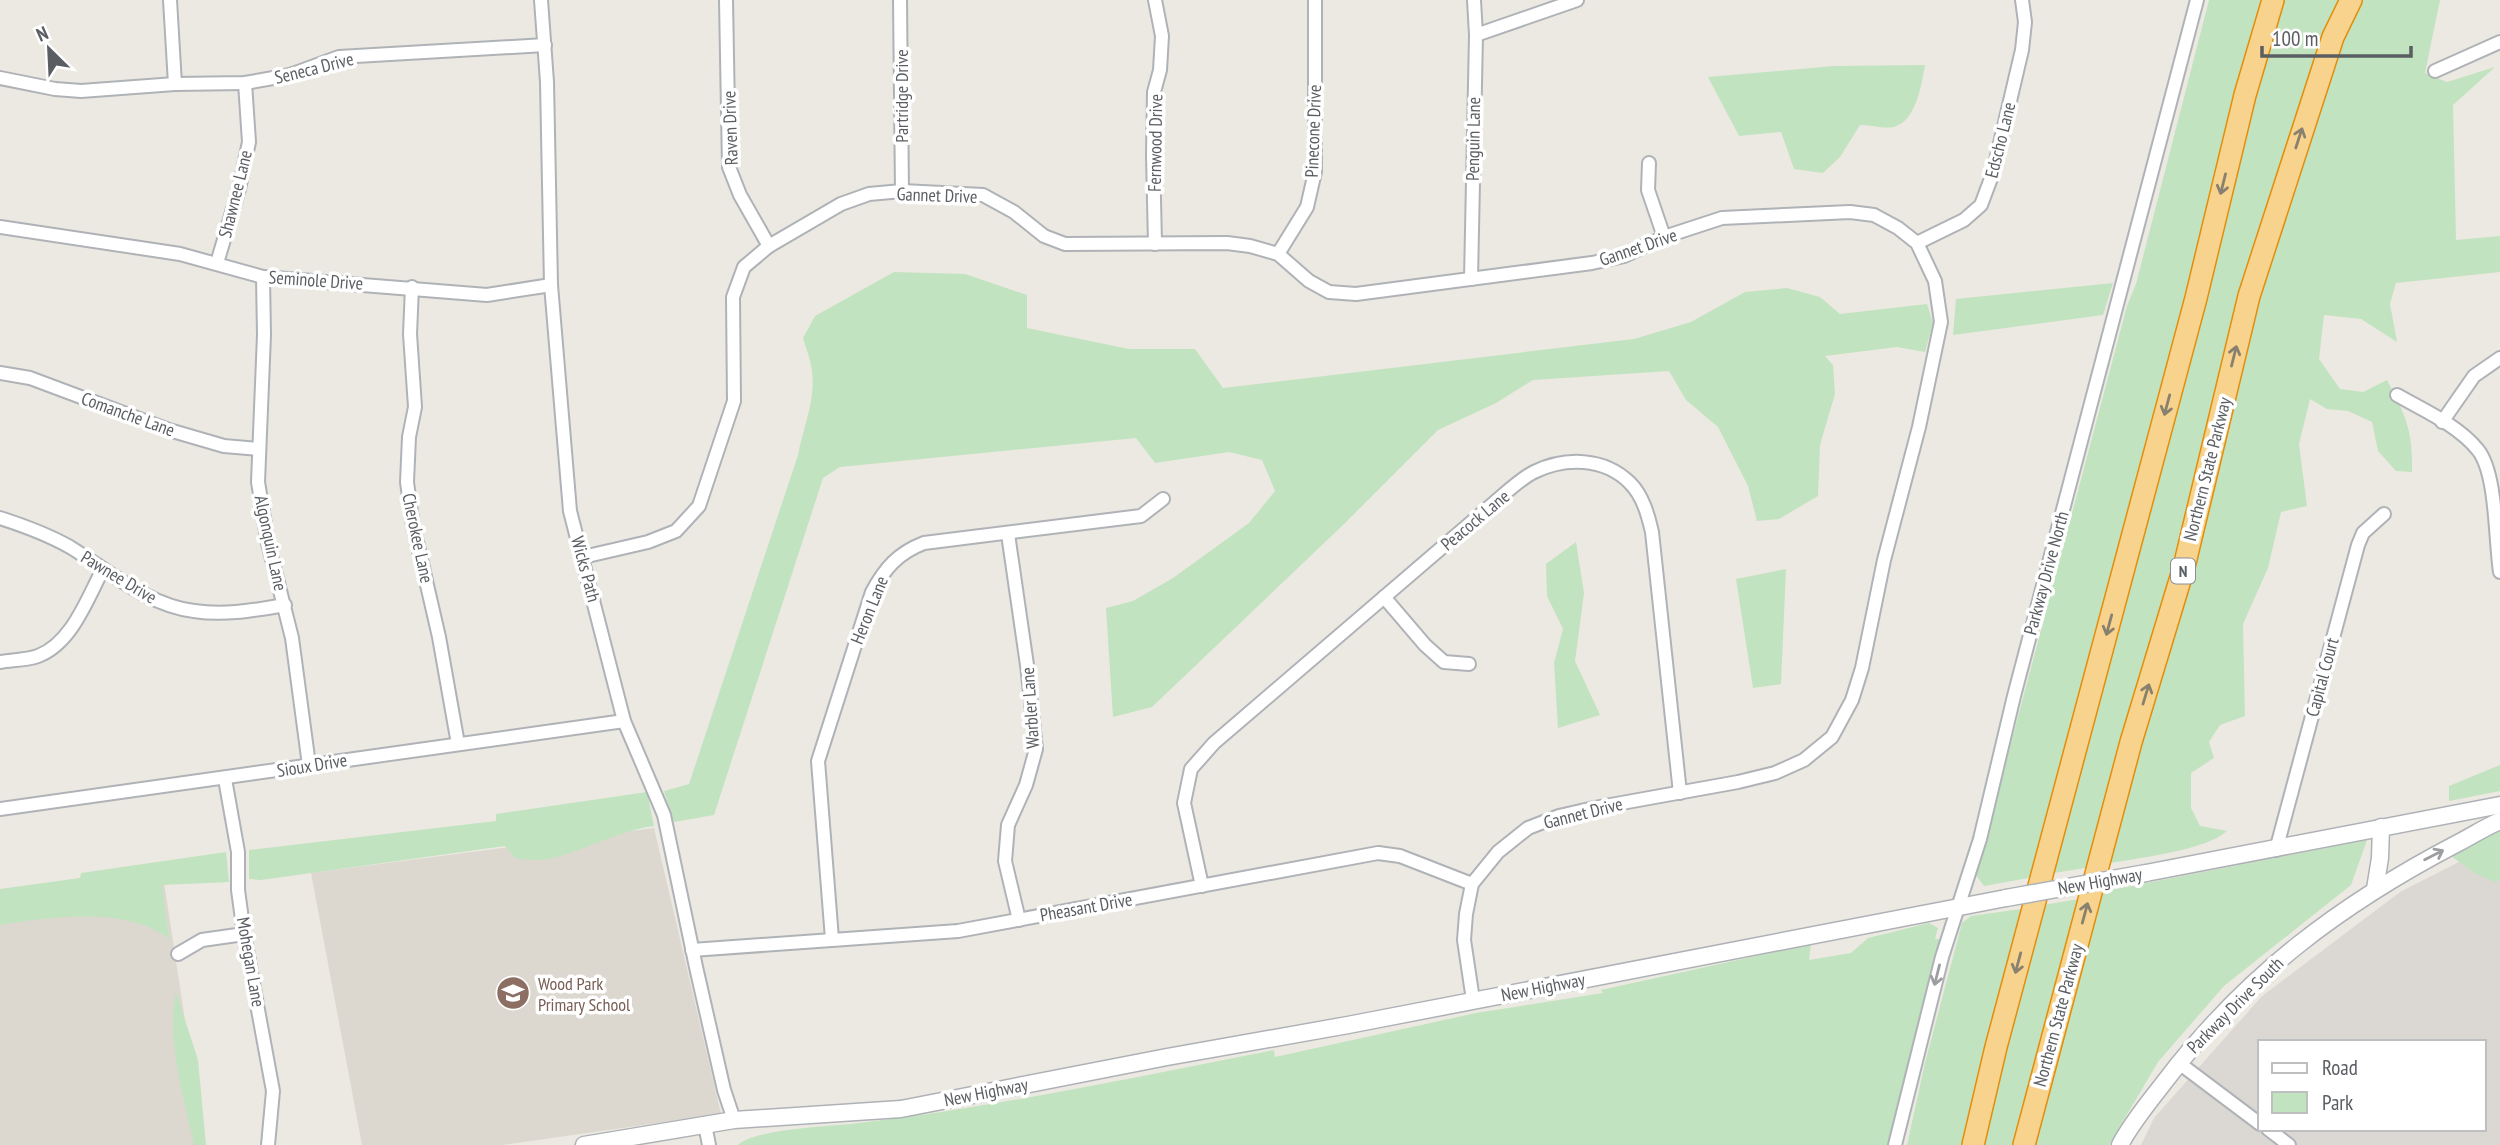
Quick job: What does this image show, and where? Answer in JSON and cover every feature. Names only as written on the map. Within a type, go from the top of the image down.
[{"type":"highway","points":[[1973,1145],[1996,1047],[2196,298],[2245,95],[2273,0]]},
{"type":"highway","name":"Northern State Parkway","points":[[2024,1145],[2128,755],[2184,567],[2249,296],[2333,37],[2351,0]]},
{"type":"street","points":[[170,0],[175,85]]},
{"type":"street","name":"Wicks Path","points":[[541,0],[545,45],[551,285],[570,511],[624,721],[664,815],[724,1090],[734,1120]]},
{"type":"street","name":"Raven Drive","points":[[726,0],[729,167],[740,195],[769,246]]},
{"type":"street","name":"Partridge Drive","points":[[901,0],[902,191]]},
{"type":"street","name":"Fernwood Drive","points":[[1155,0],[1162,36],[1160,70],[1154,92],[1155,244]]},
{"type":"street","name":"Pinecone Drive","points":[[1278,254],[1307,207],[1315,172],[1315,0]]},
{"type":"street","name":"Penguin Lane","points":[[1471,279],[1476,35],[1474,0]]},
{"type":"street","points":[[1476,35],[1577,0]]},
{"type":"street","name":"Edscho Lane","points":[[1917,243],[1964,220],[1981,205],[1993,173],[2022,50],[2025,22],[2022,0]]},
{"type":"street","name":"Parkway Drive North","points":[[1895,1145],[1942,957],[1980,839],[2014,696],[2197,0]]},
{"type":"street","points":[[2435,71],[2500,42]]},
{"type":"street","name":"Seneca Drive","points":[[0,78],[55,89],[81,91],[245,83],[290,75],[339,57],[545,45]]},
{"type":"street","name":"Shawnee Lane","points":[[217,263],[239,189],[249,142],[245,83]]},
{"type":"street","points":[[1649,163],[1648,190],[1664,237]]},
{"type":"street","name":"Gannet Drive","points":[[583,557],[648,542],[676,531],[699,506],[734,401],[733,297],[744,267],[769,246],[841,204],[869,194],[902,191],[983,195],[1014,212],[1044,236],[1065,244],[1227,243],[1250,246],[1278,254],[1310,281],[1329,292],[1356,294],[1591,263],[1624,256],[1664,237],[1722,218],[1850,212],[1874,215],[1898,228],[1917,243],[1935,281],[1941,322],[1919,427],[1884,560],[1862,668],[1852,700],[1832,737],[1804,760],[1775,773],[1559,816],[1528,828],[1498,852],[1472,884],[1464,940],[1473,1000]]},
{"type":"street","name":"Seminole Drive","points":[[0,227],[126,244],[217,263],[264,277],[487,295],[551,285]]},
{"type":"street","name":"Algonquin Lane","points":[[264,277],[258,449],[262,513],[292,638],[309,765]]},
{"type":"street","name":"Cherokee Lane","points":[[412,287],[410,334],[415,407],[409,437],[407,482],[412,520],[439,637],[458,744]]},
{"type":"street","points":[[2442,422],[2474,376],[2500,358]]},
{"type":"street","name":"Comanche Lane","points":[[0,373],[30,378],[169,430],[223,446],[258,449]]},
{"type":"street","points":[[2397,394],[2465,437],[2479,451],[2489,472],[2496,501],[2500,572]]},
{"type":"street","name":"Peacock Lane","points":[[1202,886],[1184,803],[1191,769],[1214,743],[1384,597],[1531,473],[1551,464],[1585,461],[1611,468],[1631,484],[1645,507],[1652,532],[1680,793]]},
{"type":"street","name":"Heron Lane","points":[[832,939],[818,761],[872,592],[883,570],[906,550],[924,543],[1141,516],[1163,499]]},
{"type":"street","name":"Capital Court","points":[[2276,849],[2358,545],[2363,533],[2384,514]]},
{"type":"street","name":"Pawnee Drive","points":[[0,518],[32,528],[69,547],[162,603],[193,611],[228,614],[285,605]]},
{"type":"street","name":"Warbler Lane","points":[[1008,534],[1036,749],[1026,785],[1008,825],[1005,861],[1019,919]]},
{"type":"street","points":[[0,662],[38,656],[57,644],[78,618],[103,569]]},
{"type":"street","points":[[1384,597],[1425,645],[1444,662],[1469,664]]},
{"type":"street","name":"Sioux Drive","points":[[0,809],[624,721]]},
{"type":"street","name":"Mohegan Lane","points":[[225,779],[238,852],[238,890],[244,934],[273,1091],[268,1145]]},
{"type":"street","name":"New Highway","points":[[584,1145],[734,1120],[901,1109],[2500,806]]},
{"type":"street","points":[[2460,813],[2468,828],[2460,842]]},
{"type":"street","name":"Parkway Drive South","points":[[2120,1145],[2127,1130],[2179,1063],[2240,996],[2281,957],[2375,889],[2500,821]]},
{"type":"street","points":[[2375,889],[2381,827]]},
{"type":"street","name":"Pheasant Drive","points":[[692,950],[958,931],[1378,853],[1401,856],[1472,884]]},
{"type":"street","points":[[178,954],[202,940],[244,934]]},
{"type":"street","points":[[2179,1063],[2258,1122]]},
{"type":"street","points":[[705,1125],[709,1145]]},
{"type":"street","points":[[2271,1131],[2289,1145]]},
{"type":"shaded area","name":"Wood Park Primary School","points":[[654,828],[721,1114],[502,1145],[362,1145],[311,873]]},
{"type":"shaded area","points":[[2500,841],[2500,1145],[2141,1145],[2154,1118],[2262,996],[2400,892]]},
{"type":"shaded area","points":[[164,882],[204,1145],[0,1145],[0,905]]},
{"type":"green space","points":[[2209,0],[2262,0],[2184,312],[2034,877],[1984,886],[1976,875],[2127,306],[2136,284]]},
{"type":"green space","points":[[2282,0],[2341,0],[2209,426],[2091,867],[2048,874]]},
{"type":"green space","points":[[2359,0],[2440,0],[2425,73],[2447,82],[2495,67],[2453,105],[2456,240],[2500,236],[2500,272],[2396,283],[2390,304],[2397,342],[2361,319],[2324,315],[2319,359],[2340,389],[2363,392],[2387,380],[2407,424],[2412,472],[2396,471],[2378,451],[2372,422],[2348,411],[2327,409],[2310,399],[2299,444],[2307,506],[2281,512],[2268,568],[2243,624],[2245,716],[2220,725],[2209,742],[2214,758],[2191,773],[2191,808],[2200,826],[2227,831],[2217,838],[2187,849],[2105,864],[2297,158]]},
{"type":"green space","points":[[1925,65],[1917,101],[1908,117],[1894,127],[1860,125],[1840,157],[1823,173],[1794,169],[1781,132],[1739,136],[1708,77],[1834,66]]},
{"type":"green space","points":[[894,272],[965,274],[1027,295],[1027,328],[1129,349],[1195,349],[1223,388],[1634,339],[1691,322],[1745,292],[1787,288],[1820,297],[1840,314],[1927,304],[1933,323],[1925,352],[1897,347],[1825,356],[1833,365],[1835,394],[1820,445],[1818,496],[1779,519],[1757,521],[1748,486],[1718,427],[1686,400],[1669,371],[1533,380],[1496,403],[1438,430],[1342,526],[1152,707],[1113,717],[1106,608],[1133,601],[1173,578],[1249,523],[1275,491],[1262,460],[1229,452],[1155,463],[1136,438],[840,467],[823,478],[714,815],[674,822],[664,791],[689,784],[798,455],[811,403],[813,382],[811,363],[803,338],[815,316]]},
{"type":"green space","points":[[2113,283],[2103,315],[1953,335],[1956,299]]},
{"type":"green space","points":[[1576,542],[1584,593],[1575,661],[1600,715],[1558,728],[1554,663],[1563,629],[1547,596],[1546,564]]},
{"type":"green space","points":[[1786,569],[1781,684],[1753,688],[1736,579]]},
{"type":"green space","points":[[2500,765],[2500,791],[2449,801],[2449,786]]},
{"type":"green space","points":[[647,792],[654,826],[627,832],[549,859],[516,859],[505,846],[261,880],[249,879],[249,850],[496,821],[496,814]]},
{"type":"green space","points":[[2500,829],[2500,880],[2495,882],[2474,873],[2451,856]]},
{"type":"green space","points":[[2367,840],[2351,885],[2224,986],[2158,1062],[2109,1145],[2031,1145],[2099,895],[2111,890]]},
{"type":"green space","points":[[226,852],[229,882],[162,885],[169,939],[152,929],[110,918],[64,917],[0,925],[0,889],[80,878],[81,873]]},
{"type":"green space","points":[[2085,898],[2018,1145],[1977,1145],[2043,905]]},
{"type":"green space","points":[[2028,908],[1962,1145],[1907,1145],[1925,1063],[1962,923],[1971,916]]},
{"type":"green space","points":[[1929,923],[1938,928],[1935,939],[1942,939],[1888,1145],[738,1145],[773,1132],[957,1109],[1274,1050],[1275,1057],[1476,1013],[1603,993],[1601,990],[1811,944],[1809,960],[1851,953],[1868,938]]},
{"type":"green space","points":[[176,992],[198,1060],[206,1145],[194,1145],[181,1088],[173,1030]]},
{"type":"place","name":"Wood Park Primary School","points":[[513,993]]}]
